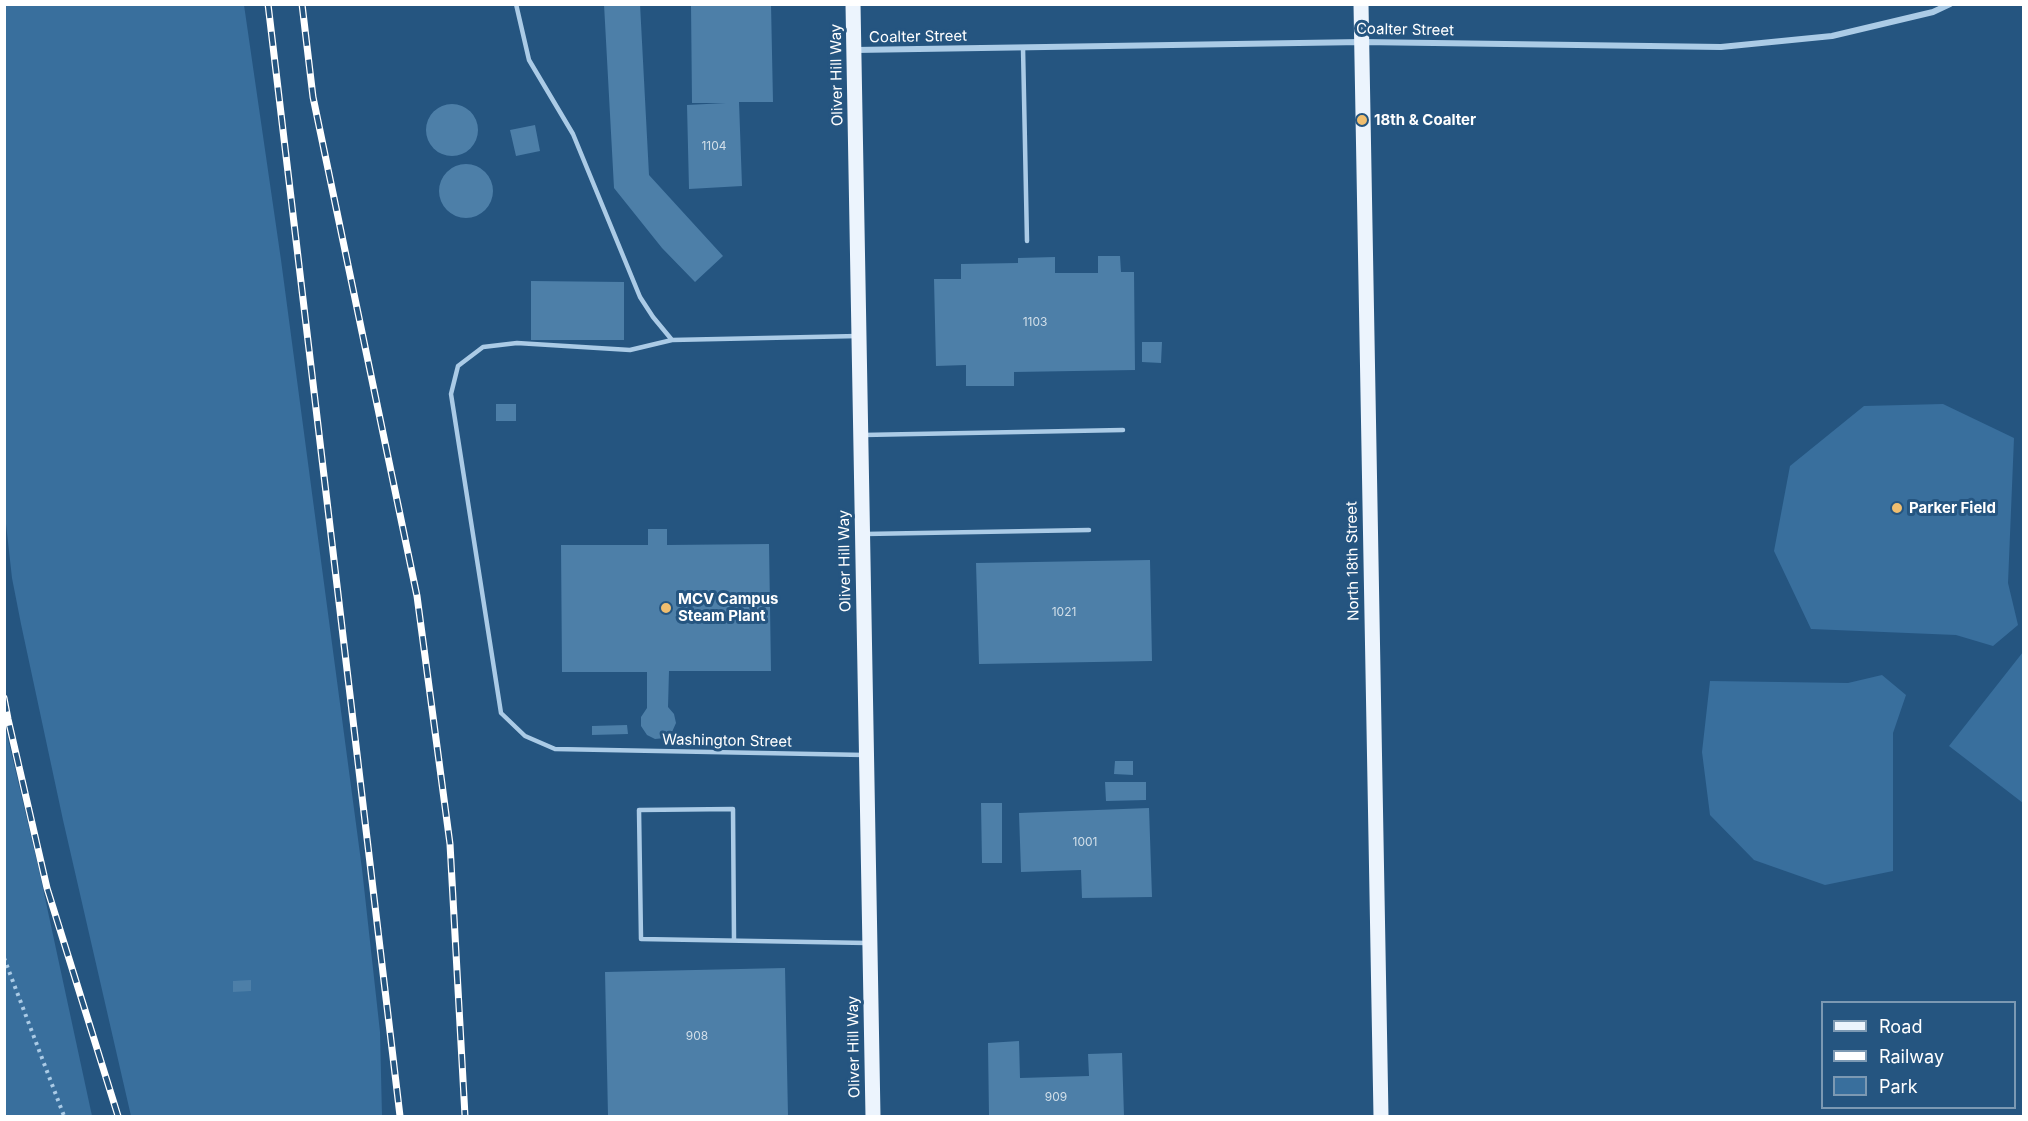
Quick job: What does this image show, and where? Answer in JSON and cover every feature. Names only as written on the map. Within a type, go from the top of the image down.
[{"type":"main road","name":"Oliver Hill Way","points":[[853,4],[873,1116]]},
{"type":"main road","name":"North 18th Street","points":[[1361,4],[1381,1116]]},
{"type":"street","name":"Coalter Street","points":[[854,51],[1362,42],[1721,47],[1832,36],[1933,12],[1950,4]]},
{"type":"lane","points":[[516,4],[529,60],[573,134],[640,297],[672,340]]},
{"type":"lane","points":[[1023,48],[1027,241]]},
{"type":"lane","name":"Washington Street","points":[[859,336],[672,340],[630,350],[517,343],[483,347],[458,366],[451,394],[501,713],[525,736],[555,749],[587,751],[866,755]]},
{"type":"lane","points":[[861,435],[1123,430]]},
{"type":"lane","points":[[862,534],[1089,530]]},
{"type":"lane","points":[[734,940],[733,809],[639,810],[641,939],[870,943]]},
{"type":"path","points":[[4,958],[64,1116]]},
{"type":"green space","points":[[4,5],[244,5],[281,260],[362,869],[380,1032],[382,1116],[131,1116],[63,820],[12,578],[4,506]]},
{"type":"green space","name":"Parker Field","points":[[1943,404],[2014,438],[2008,583],[2018,625],[1993,646],[1956,635],[1811,629],[1774,551],[1790,466],[1864,406]]},
{"type":"green space","points":[[2023,652],[2023,803],[1949,746]]},
{"type":"green space","points":[[1882,675],[1906,695],[1893,733],[1893,871],[1825,885],[1754,860],[1710,815],[1702,752],[1710,681],[1848,683]]},
{"type":"green space","points":[[4,722],[39,870],[92,1116],[5,1116]]},
{"type":"building","points":[[604,4],[640,4],[649,175],[723,256],[695,282],[662,248],[614,188]]},
{"type":"building","points":[[691,4],[771,4],[773,102],[739,102],[742,186],[689,189],[687,105],[726,103],[692,103]]},
{"type":"building","points":[[452,104],[462,106],[470,112],[476,120],[478,130],[476,140],[470,148],[462,154],[452,156],[442,154],[434,148],[428,140],[426,130],[428,120],[434,112],[442,106]]},
{"type":"building","points":[[535,125],[540,151],[516,156],[510,130]]},
{"type":"building","points":[[461,164],[471,164],[481,168],[489,176],[493,191],[489,206],[481,214],[471,218],[461,218],[451,214],[443,206],[439,196],[439,186],[443,176],[451,168]]},
{"type":"building","points":[[1098,256],[1120,256],[1121,272],[1134,272],[1135,370],[1014,372],[1014,386],[966,386],[966,365],[936,366],[934,279],[961,279],[961,264],[1018,263],[1018,258],[1055,257],[1055,273],[1098,273]]},
{"type":"building","points":[[531,281],[624,282],[624,340],[531,340]]},
{"type":"building","points":[[1142,342],[1162,342],[1161,363],[1142,362]]},
{"type":"building","points":[[496,404],[516,404],[516,421],[496,421]]},
{"type":"building","name":"MCV Campus Steam Plant","points":[[648,529],[667,529],[667,545],[769,544],[771,671],[669,671],[668,707],[674,714],[676,723],[672,732],[665,738],[655,739],[647,735],[641,726],[641,717],[647,708],[647,672],[562,672],[561,545],[648,545]]},
{"type":"building","points":[[1150,560],[1152,661],[979,664],[976,563]]},
{"type":"building","points":[[627,725],[628,734],[592,735],[592,726]]},
{"type":"building","points":[[1115,761],[1133,761],[1133,775],[1114,774]]},
{"type":"building","points":[[1105,782],[1146,782],[1146,800],[1106,801]]},
{"type":"building","points":[[981,803],[1002,803],[1002,863],[982,863]]},
{"type":"building","points":[[1149,808],[1152,897],[1082,898],[1081,870],[1021,872],[1019,813]]},
{"type":"building","points":[[785,968],[788,1116],[608,1116],[605,972]]},
{"type":"building","points":[[251,980],[251,991],[233,992],[233,981]]},
{"type":"building","points":[[1019,1041],[1020,1078],[1089,1076],[1088,1054],[1122,1053],[1124,1116],[989,1116],[988,1043]]},
{"type":"railway","points":[[268,4],[400,1116]]},
{"type":"railway","points":[[302,4],[313,97],[417,596],[450,844],[465,1116]]},
{"type":"railway","points":[[4,698],[47,888],[118,1116]]},
{"type":"place","name":"18th & Coalter","points":[[1362,120]]},
{"type":"place","name":"Parker Field","points":[[1897,508]]},
{"type":"place","name":"MCV Campus Steam Plant","points":[[666,608]]}]
